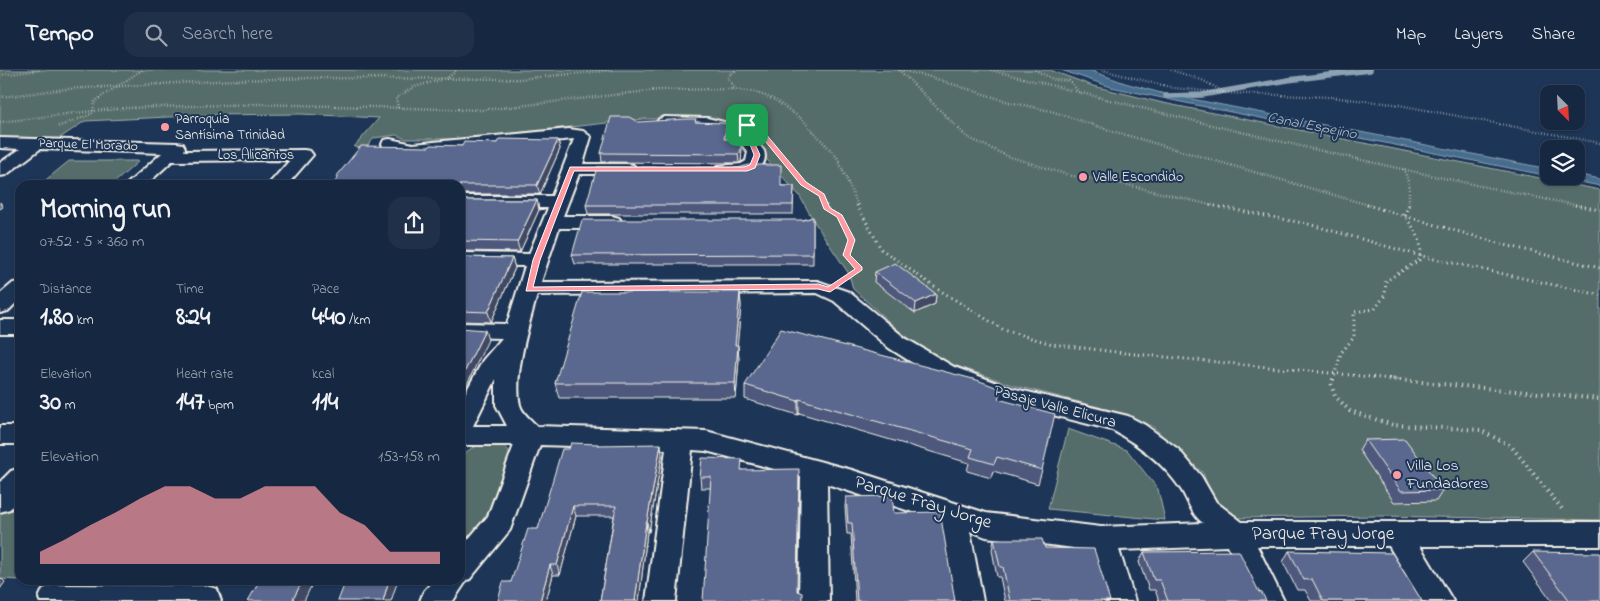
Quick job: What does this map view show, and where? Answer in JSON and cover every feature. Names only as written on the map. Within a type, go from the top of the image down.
[{"type":"street","points":[[648,123],[686,121],[724,126],[739,130],[756,150],[757,155],[754,164],[749,168],[710,170]]},
{"type":"street","points":[[390,144],[413,150],[577,134],[583,137],[582,144],[537,260],[514,336],[507,390],[508,405],[513,416],[530,434],[500,522],[465,564]]},
{"type":"street","name":"Parque El Morado","points":[[0,143],[38,143],[172,152]]},
{"type":"street","points":[[0,171],[38,143]]},
{"type":"street","points":[[141,180],[172,152]]},
{"type":"street","name":"Los Alicantos","points":[[172,152],[304,155],[282,180]]},
{"type":"street","points":[[572,169],[641,169]]},
{"type":"street","points":[[465,202],[558,202]]},
{"type":"street","points":[[551,222],[625,222]]},
{"type":"street","points":[[465,259],[537,260]]},
{"type":"street","name":"Pasaje Valle Elicura","points":[[529,289],[818,286],[830,289],[842,295],[870,322],[928,364],[946,373],[999,393],[1119,423],[1136,432],[1169,456],[1191,483],[1206,510],[1237,534]]},
{"type":"street","points":[[0,306],[15,292]]},
{"type":"street","points":[[0,327],[15,327]]},
{"type":"street","points":[[465,331],[514,336]]},
{"type":"street","points":[[465,417],[491,366],[514,336]]},
{"type":"street","name":"Parque Fray Jorge","points":[[465,436],[530,434],[706,441],[814,472],[852,480],[986,525],[1101,539],[1237,534],[1591,534]]},
{"type":"street","points":[[0,435],[15,435]]},
{"type":"street","points":[[661,601],[680,440]]},
{"type":"street","points":[[814,472],[814,601]]},
{"type":"street","points":[[0,501],[15,484]]},
{"type":"street","points":[[953,515],[968,601]]},
{"type":"street","points":[[1237,534],[1269,601]]},
{"type":"street","points":[[1396,534],[1438,601]]},
{"type":"street","points":[[1101,539],[1120,601]]},
{"type":"street","points":[[429,585],[429,601]]},
{"type":"street","points":[[435,601],[448,585]]},
{"type":"street","points":[[54,598],[206,599],[206,601]]},
{"type":"path","points":[[0,75],[40,70]]},
{"type":"path","points":[[38,143],[51,130],[61,124],[92,114],[95,101],[115,87],[126,83],[142,70]]},
{"type":"path","points":[[398,108],[396,98],[406,91],[414,87],[446,79],[457,70]]},
{"type":"path","points":[[0,97],[67,89],[312,78],[519,79],[612,70]]},
{"type":"path","points":[[733,88],[734,86],[727,77],[736,70]]},
{"type":"path","points":[[899,70],[927,76],[1009,102],[1051,112],[1505,245],[1600,268]]},
{"type":"path","points":[[899,70],[951,123],[967,136],[1007,156],[1072,176],[1110,181],[1226,209],[1308,224],[1421,256],[1600,295]]},
{"type":"path","points":[[991,70],[1199,124],[1467,184],[1600,210]]},
{"type":"path","points":[[1035,70],[1055,80],[1069,81],[1080,93]]},
{"type":"path","points":[[1102,70],[1174,88],[1226,93],[1330,97],[1394,104],[1600,143]]},
{"type":"path","points":[[1171,70],[1202,80],[1226,93]]},
{"type":"path","points":[[0,122],[84,111],[125,108],[257,104],[483,110],[657,90],[733,88],[755,92],[775,100],[803,120],[837,157],[856,203],[881,250],[936,288],[1004,330],[1052,344],[1600,399]]},
{"type":"path","points":[[776,149],[803,184],[822,195],[827,209],[840,216],[852,240],[846,255],[860,269],[830,289]]},
{"type":"path","points":[[1404,169],[1409,184],[1408,198],[1410,204],[1404,216]]},
{"type":"path","points":[[1404,216],[1412,225],[1421,242],[1421,256],[1416,264],[1386,281],[1385,295],[1375,309],[1354,312],[1354,337],[1348,342],[1337,358],[1336,374],[1331,384],[1335,396],[1350,411],[1393,425],[1480,430],[1511,446],[1591,534]]},
{"type":"green space","points":[[0,70],[1050,70],[1093,86],[1163,103],[1540,178],[1540,185],[1575,185],[1600,190],[1600,520],[1379,516],[1234,518],[1214,503],[1203,473],[1152,426],[1110,410],[1013,385],[939,360],[899,331],[853,289],[849,274],[799,195],[750,141],[738,132],[688,119],[644,119],[459,139],[406,139],[396,135],[374,138],[366,148],[354,147],[379,118],[301,114],[210,115],[85,121],[57,140],[0,141]]},
{"type":"green space","points":[[69,161],[139,161],[117,180],[46,180]]},
{"type":"green space","points":[[1068,429],[1127,450],[1158,489],[1165,520],[1048,509]]},
{"type":"green space","points":[[499,443],[508,450],[511,461],[495,504],[476,532],[465,542],[465,453],[472,448]]},
{"type":"green space","points":[[15,496],[15,580],[0,579],[0,513]]},
{"type":"water","name":"Canal Espejino","points":[[1061,70],[1089,70],[1161,93],[1540,167],[1540,174],[1181,102],[1111,87]]},
{"type":"water","points":[[1585,176],[1600,179],[1600,186],[1585,183]]},
{"type":"building","points":[[611,117],[629,117],[638,122],[696,119],[695,122],[727,124],[724,139],[742,139],[740,153],[601,153]]},
{"type":"building","points":[[499,139],[558,140],[537,185],[465,185],[465,180],[336,180],[339,177],[336,177],[361,146],[429,147],[431,145],[462,146],[464,142],[497,143]]},
{"type":"building","points":[[749,165],[781,165],[781,186],[794,186],[793,205],[586,205],[597,167],[738,168]]},
{"type":"building","points":[[465,200],[537,200],[517,242],[465,241]]},
{"type":"building","points":[[813,217],[813,254],[572,255],[582,220],[803,220]]},
{"type":"building","points":[[465,257],[512,258],[488,312],[465,311]]},
{"type":"building","points":[[895,263],[936,294],[916,303],[875,272]]},
{"type":"building","points":[[582,292],[740,292],[735,345],[738,345],[735,383],[555,383]]},
{"type":"building","points":[[465,328],[485,330],[465,371]]},
{"type":"building","points":[[781,329],[977,380],[1001,389],[998,399],[1055,414],[1042,470],[997,457],[994,464],[970,457],[973,449],[745,385]]},
{"type":"building","points":[[1405,439],[1443,490],[1401,491],[1365,440]]},
{"type":"building","points":[[571,443],[597,445],[661,444],[646,522],[635,601],[600,601],[616,506],[573,506],[557,565],[550,565],[540,601],[498,601],[503,582],[511,582],[528,529],[538,529],[562,449],[569,449]]},
{"type":"building","points":[[702,458],[742,459],[741,470],[799,469],[797,591],[802,593],[802,601],[703,601],[711,477],[700,477]]},
{"type":"building","points":[[892,496],[894,513],[940,512],[955,601],[857,601],[852,523],[848,523],[846,497]]},
{"type":"building","points":[[994,539],[1042,539],[1045,548],[1094,549],[1110,601],[1010,601],[1003,567],[1000,567]]},
{"type":"building","points":[[1239,551],[1259,592],[1262,593],[1266,601],[1168,601],[1160,580],[1154,580],[1144,552]]},
{"type":"building","points":[[1289,551],[1392,553],[1422,601],[1323,601],[1312,579],[1304,580]]},
{"type":"building","points":[[1533,552],[1600,553],[1600,601],[1570,601]]},
{"type":"building","points":[[257,585],[300,585],[292,601],[248,601]]},
{"type":"building","points":[[344,585],[388,585],[383,601],[338,601]]},
{"type":"waterway","points":[[1166,96],[1202,95],[1288,80],[1370,70]]},
{"type":"place","name":"Parroquia Santísima Trinidad","points":[[165,127]]},
{"type":"place","name":"Valle Escondido","points":[[1083,177]]},
{"type":"place","name":"Villa Los Fundadores","points":[[1397,475]]},
{"type":"route","points":[[747,125],[758,128],[803,184],[822,195],[827,209],[840,216],[852,240],[846,255],[860,269],[830,289],[818,286],[529,289],[537,260],[572,169],[739,170],[749,168],[753,166],[757,155],[754,147],[739,130],[747,125]]}]
